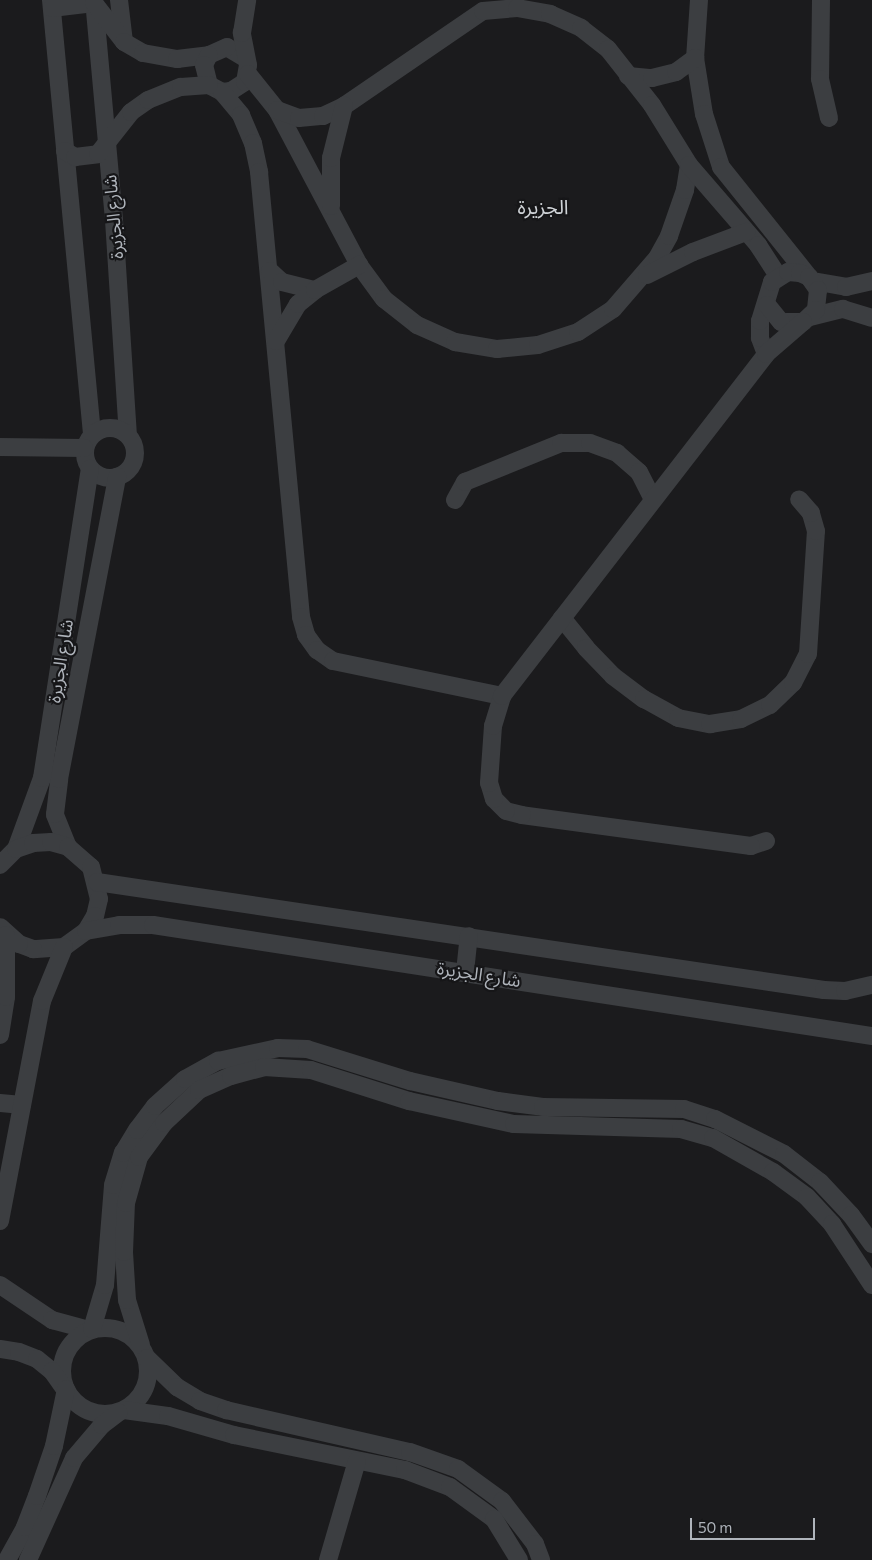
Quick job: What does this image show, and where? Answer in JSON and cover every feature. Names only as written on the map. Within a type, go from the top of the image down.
[{"type":"street","points":[[119,0],[124,42]]},
{"type":"street","points":[[64,151],[87,158],[107,146],[131,112],[148,100],[188,86],[238,88],[246,66],[242,33],[247,0]]},
{"type":"street","points":[[698,0],[695,58],[704,114],[721,167],[811,279],[819,300],[807,320]]},
{"type":"street","points":[[820,0],[820,79],[829,118]]},
{"type":"street","points":[[0,448],[88,441],[106,427],[128,435],[134,448],[133,462],[117,477],[102,477],[90,469],[88,441],[64,151],[51,4],[94,2],[124,42],[143,52],[165,59],[187,59],[209,55],[228,47],[246,66],[277,110],[359,265],[384,299],[417,325],[455,342],[497,349],[538,346],[578,332],[613,308],[642,277],[669,236],[685,190],[690,165]]},
{"type":"street","name":"شارع الجزيرة","points":[[94,2],[107,146],[128,435]]},
{"type":"street","points":[[277,110],[307,117],[323,116],[344,106],[483,11],[517,8],[550,14],[574,24],[608,49],[652,105],[690,165],[746,232],[778,276]]},
{"type":"street","points":[[209,55],[204,64],[216,88],[241,115],[253,143],[270,271],[301,617],[306,635],[317,650],[333,661],[502,696]]},
{"type":"street","points":[[628,76],[652,78],[676,72],[695,58]]},
{"type":"street","points":[[331,212],[331,158],[344,106]]},
{"type":"street","points":[[642,277],[693,252],[746,232]]},
{"type":"street","points":[[276,341],[294,310],[315,290],[359,265]]},
{"type":"street","points":[[270,271],[282,282],[315,290]]},
{"type":"street","points":[[766,354],[760,329],[767,305],[768,289],[778,276],[800,272],[811,279],[834,286],[866,283],[865,315],[826,311],[807,320],[766,354],[652,498],[502,696],[493,726],[489,783],[494,799],[506,811],[752,846],[766,841]]},
{"type":"street","points":[[767,305],[781,322],[807,320]]},
{"type":"street","points":[[455,500],[465,482],[561,443],[590,443],[617,453],[639,472],[652,498]]},
{"type":"street","name":"شارع الجزيرة","points":[[16,849],[42,778],[90,469]]},
{"type":"street","name":"شارع الجزيرة","points":[[68,847],[55,814],[59,778],[117,477]]},
{"type":"street","points":[[562,618],[586,648],[614,676],[644,699],[678,718],[710,724],[741,719],[763,709],[793,683],[808,654],[816,531],[812,513],[799,500]]},
{"type":"street","points":[[0,865],[16,849],[33,843],[51,842],[68,847],[81,855],[97,882],[99,899],[95,916],[86,932],[64,947],[33,949],[3,931]]},
{"type":"street","name":"شارع الجزيرة","points":[[97,882],[824,990],[845,991],[872,985]]},
{"type":"street","name":"شارع الجزيرة","points":[[86,932],[119,926],[152,925],[872,1036]]},
{"type":"street","points":[[0,1035],[6,997],[3,931]]},
{"type":"street","points":[[465,972],[469,936]]},
{"type":"street","points":[[0,1221],[42,1001],[64,947]]},
{"type":"street","points":[[7,1560],[26,1527],[56,1436],[65,1388],[62,1364],[65,1352],[72,1342],[90,1330],[104,1296],[112,1195],[123,1153],[155,1106],[185,1079],[218,1061],[278,1048],[307,1049],[410,1081],[498,1101],[561,1107],[634,1106],[684,1109],[744,1131],[784,1154],[820,1182],[851,1215],[872,1244]]},
{"type":"street","points":[[28,1560],[74,1458],[102,1425],[134,1403],[147,1383],[144,1352],[130,1316],[126,1284],[126,1203],[131,1177],[149,1140],[176,1110],[199,1090],[231,1076],[264,1067],[285,1066],[311,1070],[409,1101],[498,1122],[681,1129],[736,1149],[807,1197],[832,1224],[872,1285]]},
{"type":"street","points":[[0,1103],[22,1105]]},
{"type":"street","points":[[633,1127],[634,1106]]},
{"type":"street","points":[[736,1149],[744,1131]]},
{"type":"street","points":[[0,1286],[52,1320],[90,1330],[118,1329],[144,1352],[177,1387],[200,1401],[226,1410],[410,1452],[458,1470],[492,1492],[519,1522],[541,1560]]},
{"type":"street","points":[[0,1349],[19,1352],[37,1360],[52,1371],[75,1402],[88,1411],[104,1414],[122,1411],[168,1416],[234,1435],[356,1462],[404,1470],[450,1487],[481,1508],[504,1533],[519,1560]]},
{"type":"street","points":[[328,1560],[356,1462]]},
{"type":"street","points":[[504,1533],[519,1522]]},
{"type":"district","name":"الجزيرة","points":[[543,206]]}]
